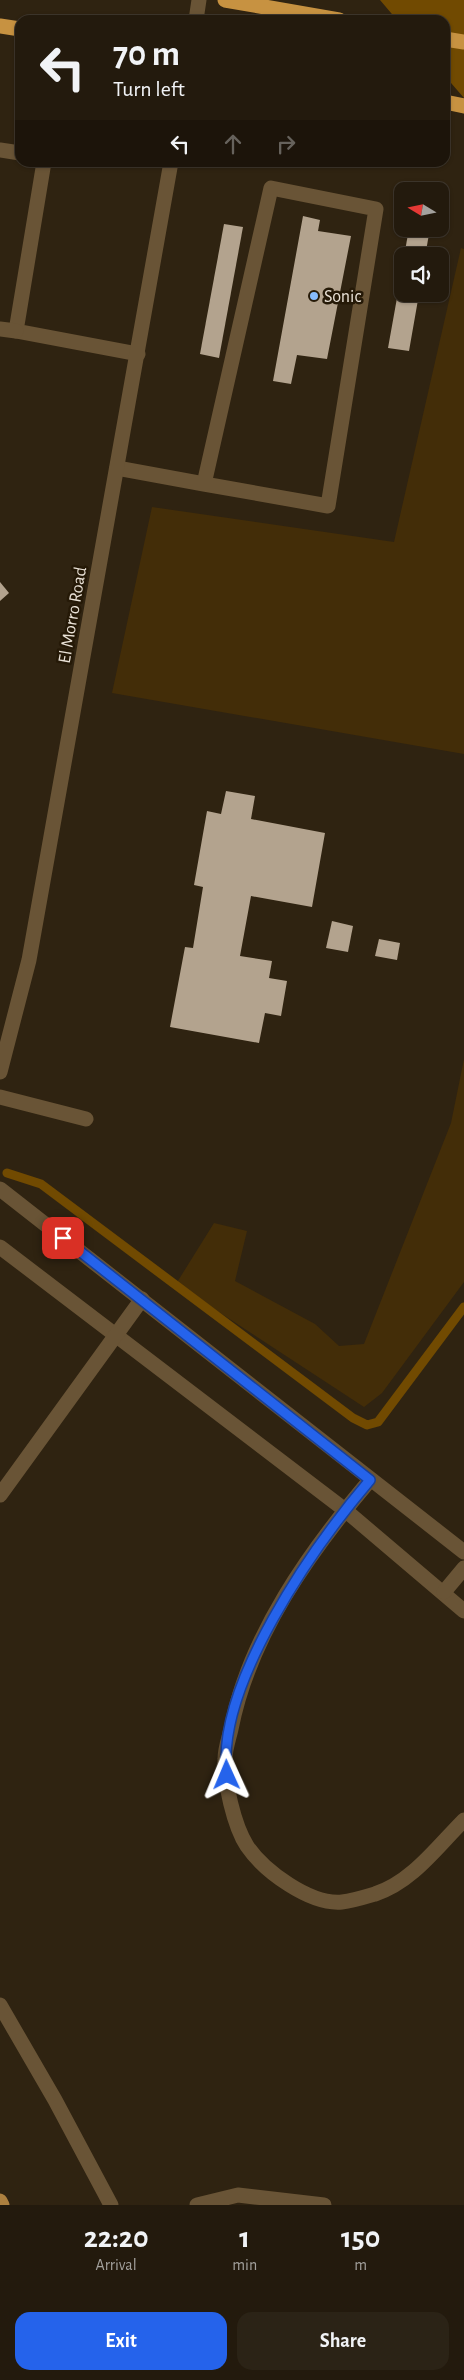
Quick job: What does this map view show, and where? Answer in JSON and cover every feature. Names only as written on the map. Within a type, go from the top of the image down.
[{"type":"highway","points":[[227,0],[311,15]]},
{"type":"highway","points":[[0,26],[15,28]]},
{"type":"highway","points":[[450,40],[464,42]]},
{"type":"highway","points":[[450,103],[464,106]]},
{"type":"main road","points":[[0,2201],[2,2205]]},
{"type":"street","points":[[197,15],[199,0]]},
{"type":"street","points":[[0,150],[15,152]]},
{"type":"street","points":[[16,331],[43,167]]},
{"type":"street","name":"El Morro Road","points":[[0,1072],[29,960],[171,167]]},
{"type":"street","points":[[117,468],[204,484],[328,506],[376,209],[271,188],[204,484]]},
{"type":"street","points":[[0,329],[138,354]]},
{"type":"street","points":[[0,1097],[86,1119]]},
{"type":"street","points":[[0,1189],[464,1552]]},
{"type":"street","points":[[0,1247],[345,1510],[444,1592],[464,1611]]},
{"type":"street","points":[[0,1495],[142,1299]]},
{"type":"street","points":[[370,1480],[345,1510],[292,1586],[252,1660],[234,1711],[225,1759],[232,1808],[247,1846],[270,1871],[303,1894],[340,1902],[376,1894],[406,1879],[464,1820]]},
{"type":"street","points":[[444,1592],[464,1568]]},
{"type":"street","points":[[0,2005],[55,2100],[111,2205]]},
{"type":"street","points":[[197,2205],[238,2195],[324,2205]]},
{"type":"shaded area","points":[[380,0],[464,0],[464,98],[450,82],[450,15],[393,15]]},
{"type":"shaded area","points":[[461,248],[464,249],[464,754],[112,693],[152,507],[394,542]]},
{"type":"shaded area","points":[[464,1059],[464,1282],[382,1393],[364,1407],[176,1284],[214,1223],[247,1231],[235,1281],[315,1324],[339,1346],[364,1344],[451,1123]]},
{"type":"building","name":"Sonic","points":[[303,216],[320,220],[318,231],[351,236],[327,359],[297,355],[291,384],[273,381]]},
{"type":"building","points":[[224,224],[243,227],[219,358],[200,354]]},
{"type":"building","points":[[407,238],[428,238],[427,247],[406,247]]},
{"type":"building","points":[[396,302],[418,302],[409,351],[388,348]]},
{"type":"building","points":[[0,582],[9,593],[0,601]]},
{"type":"building","points":[[226,791],[255,796],[251,819],[325,833],[312,907],[251,896],[240,956],[272,961],[269,978],[287,981],[281,1016],[265,1013],[259,1043],[170,1027],[185,947],[193,948],[203,887],[194,885],[207,811],[221,814]]},
{"type":"building","points":[[332,921],[353,926],[348,952],[326,948]]},
{"type":"building","points":[[379,939],[400,943],[397,960],[375,956]]},
{"type":"waterway","points":[[7,1173],[41,1184],[353,1418],[367,1425],[378,1422],[464,1307]]},
{"type":"place","name":"Sonic","points":[[314,296]]},
{"type":"route","points":[[63,1238],[370,1480],[345,1510],[292,1586],[252,1660],[234,1711],[225,1759],[227,1775]]}]
